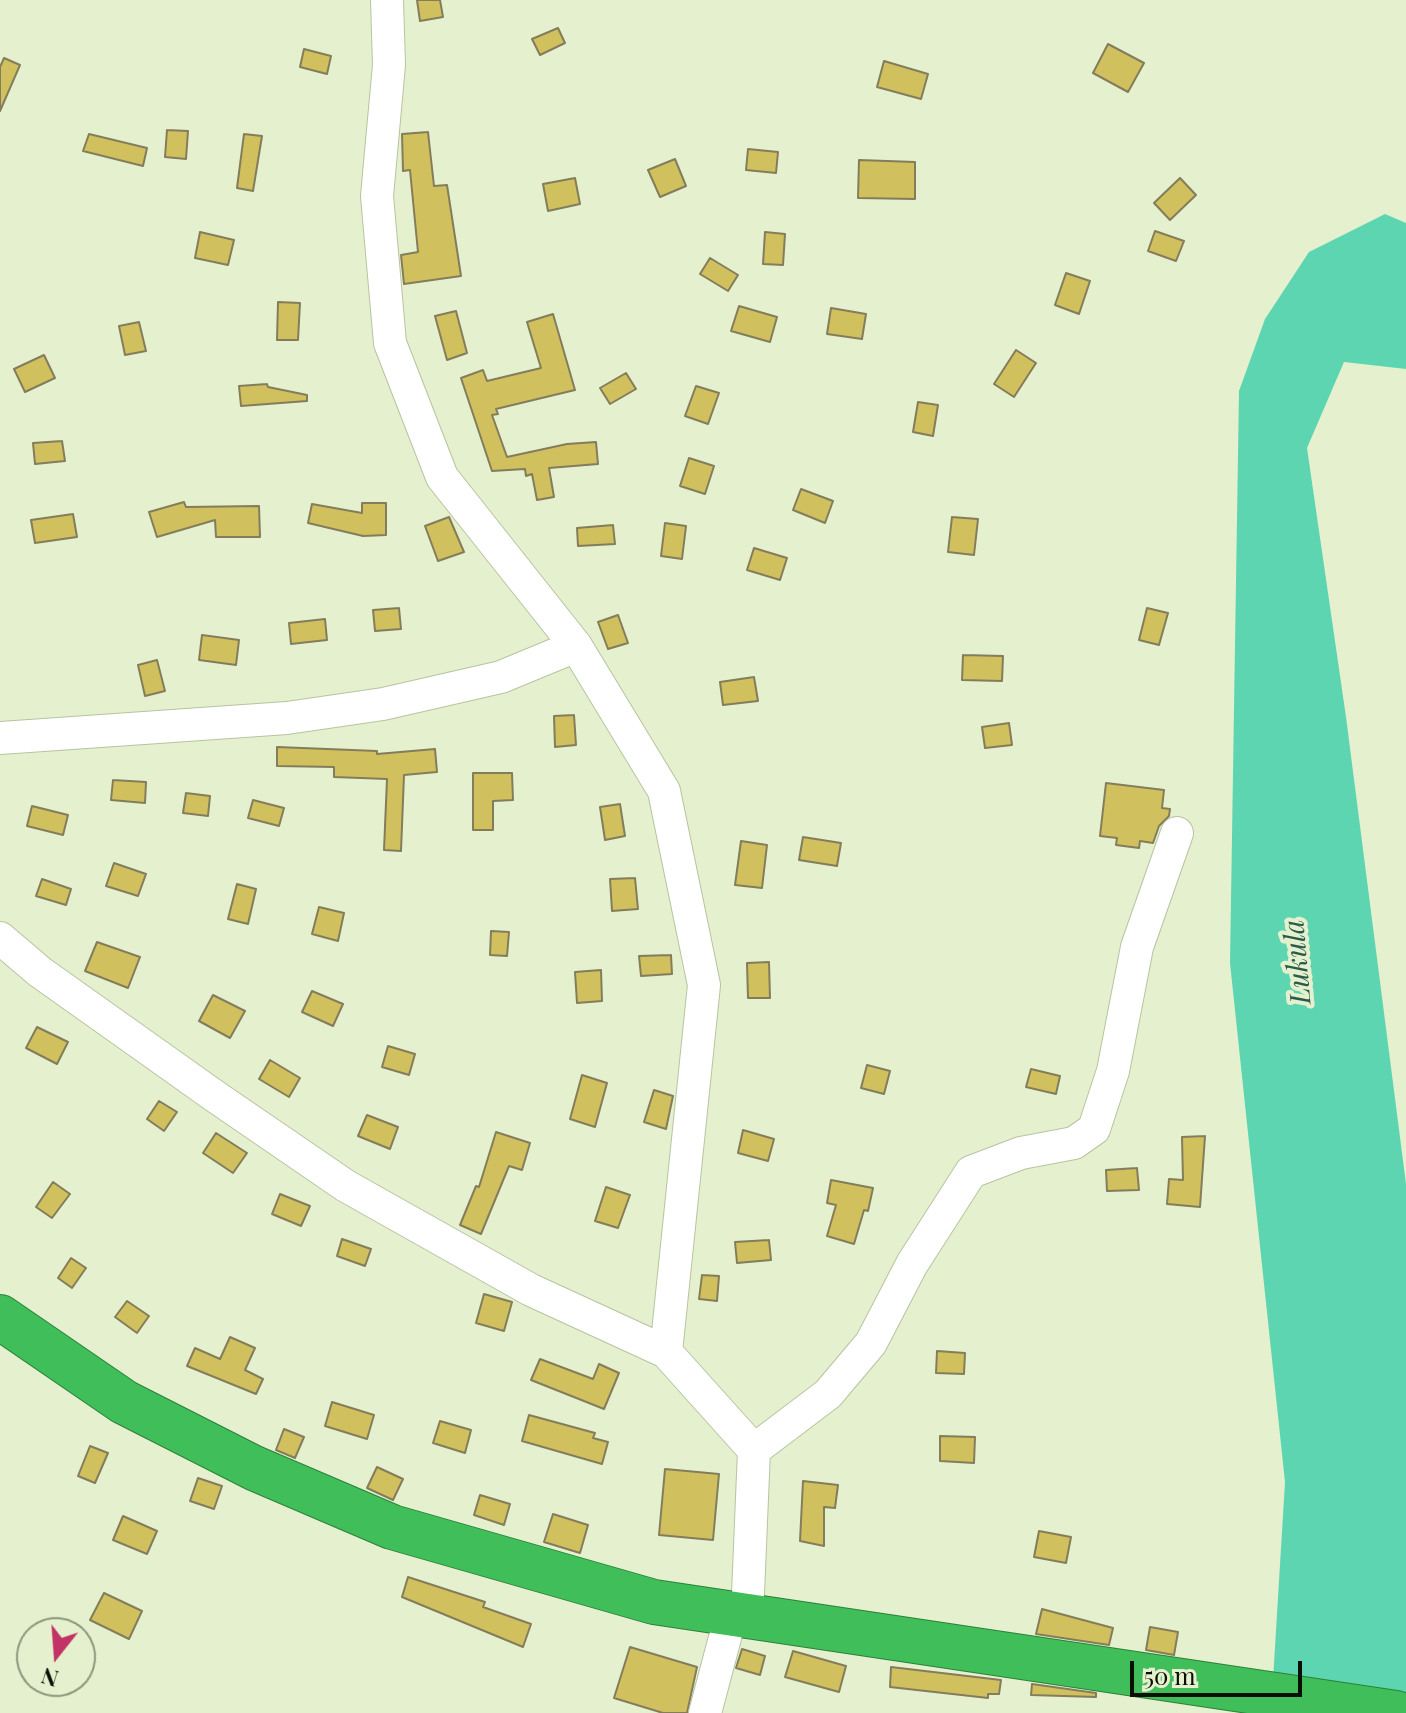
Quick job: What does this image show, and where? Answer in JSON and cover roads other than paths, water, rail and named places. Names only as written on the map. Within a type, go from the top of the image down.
[{"type":"highway","points":[[0,1317],[124,1402],[254,1468],[392,1527],[654,1602],[1396,1713]]},
{"type":"street","points":[[387,0],[389,65],[377,196],[390,343],[442,477],[576,646],[664,791],[704,985],[666,1352]]},
{"type":"street","points":[[0,738],[287,718],[383,704],[501,677],[576,646]]},
{"type":"street","points":[[754,1450],[828,1394],[871,1343],[912,1264],[971,1172],[1021,1153],[1074,1143],[1094,1129],[1113,1071],[1137,947],[1177,833]]},
{"type":"street","points":[[0,938],[78,999],[346,1186],[531,1290],[666,1352],[754,1450],[739,1616],[705,1713]]},
{"type":"water","name":"Lukula","points":[[1385,214],[1406,223],[1406,369],[1344,362],[1307,448],[1346,717],[1406,1184],[1406,1713],[1271,1713],[1285,1482],[1230,963],[1239,391],[1265,319],[1309,252]]}]
